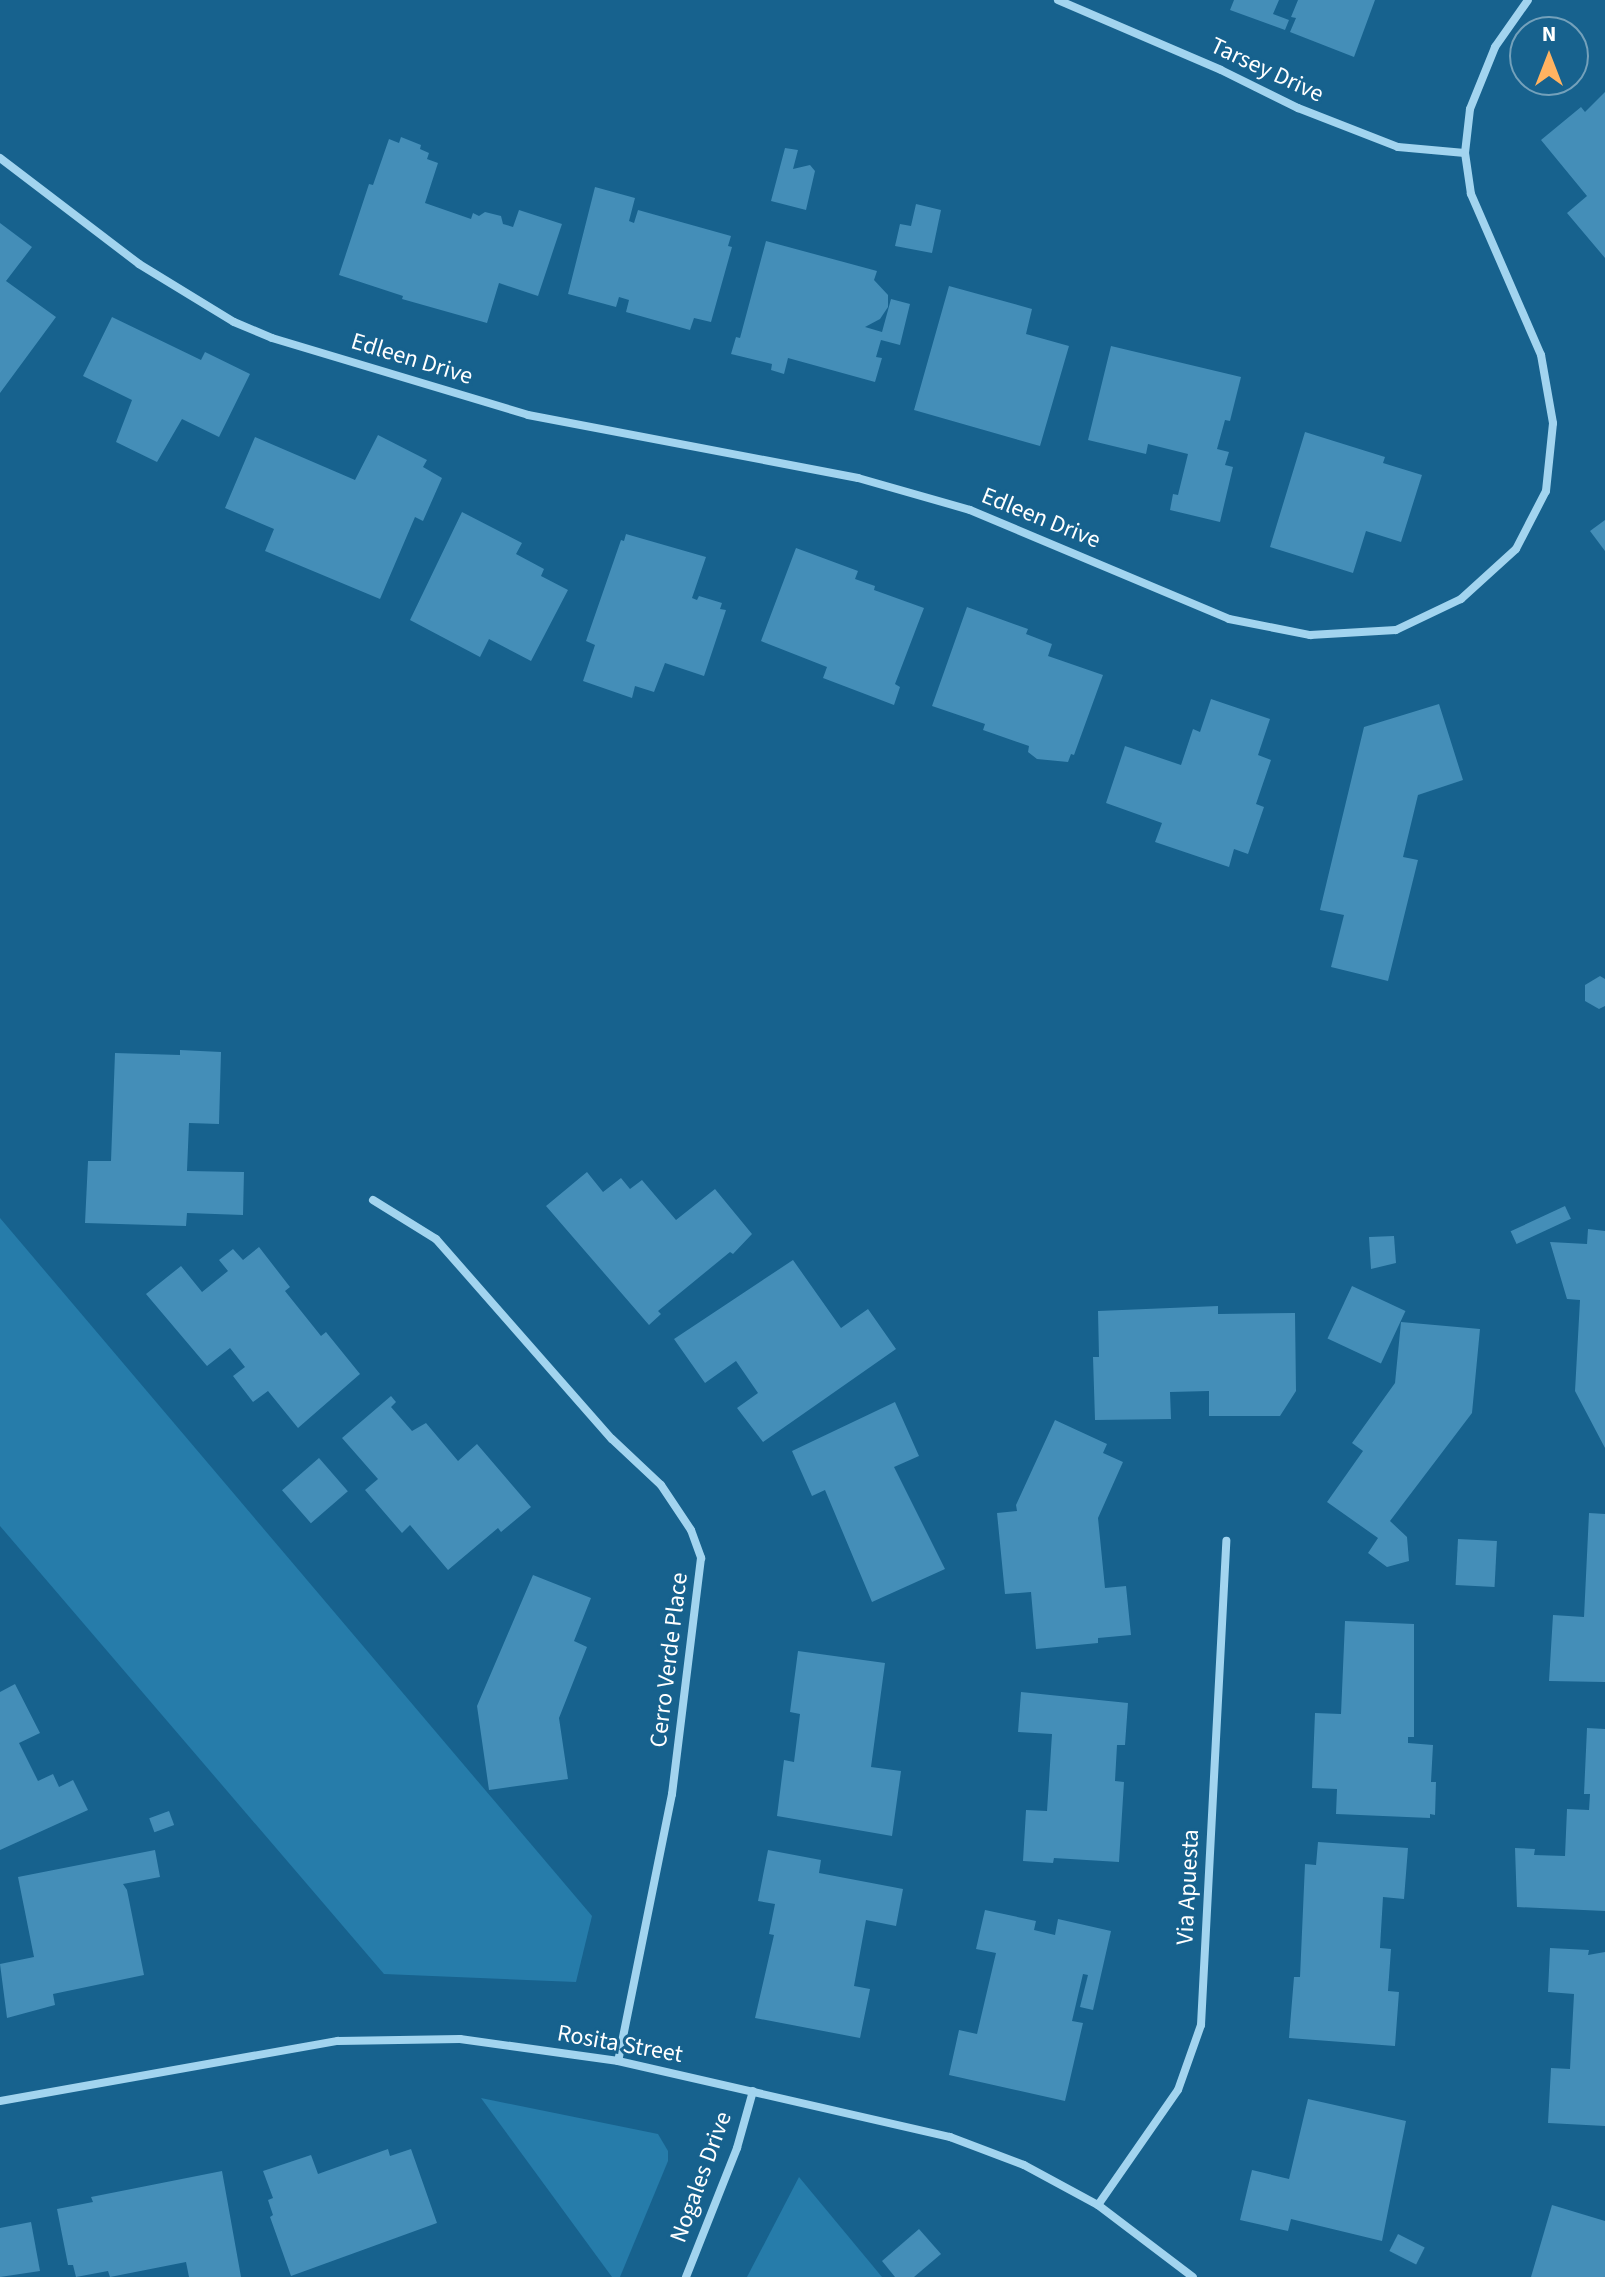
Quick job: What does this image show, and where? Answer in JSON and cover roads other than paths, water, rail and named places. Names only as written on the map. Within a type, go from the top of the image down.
[{"type":"street","name":"Tarsey Drive","points":[[1058,0],[1221,70],[1298,108],[1398,147],[1465,153]]},
{"type":"street","name":"Edleen Drive","points":[[0,158],[139,264],[234,322],[272,338],[528,415],[858,478],[970,510],[1229,619],[1310,635],[1396,630],[1461,599],[1516,549],[1546,491],[1553,423],[1541,355],[1471,194],[1465,153],[1470,109],[1495,47],[1528,0]]},
{"type":"street","name":"Cerro Verde Place","points":[[373,1200],[436,1239],[612,1439],[661,1485],[691,1530],[701,1558],[672,1794],[618,2061]]},
{"type":"street","name":"Via Apuesta","points":[[1098,2205],[1178,2090],[1201,2025],[1226,1541]]},
{"type":"street","name":"Rosita Street","points":[[0,2101],[338,2041],[460,2039],[618,2061],[950,2137],[1024,2165],[1098,2205],[1193,2277]]},
{"type":"street","name":"Nogales Drive","points":[[686,2277],[737,2148],[753,2091]]}]
